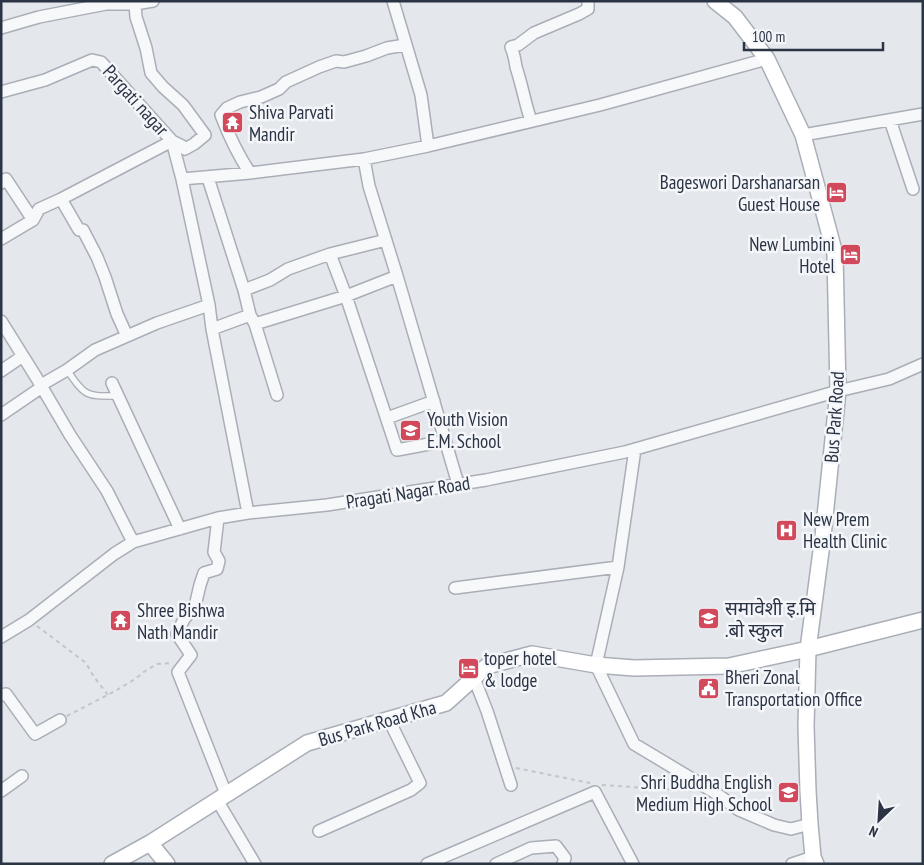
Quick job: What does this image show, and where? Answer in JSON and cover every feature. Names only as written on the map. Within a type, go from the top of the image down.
[{"type":"street","points":[[1,28],[39,17],[105,3],[135,4],[153,1]]},
{"type":"street","points":[[393,1],[420,95],[428,146]]},
{"type":"street","points":[[531,121],[511,47],[518,45],[534,32],[580,14],[588,9],[588,1]]},
{"type":"street","name":"Bus Park Road","points":[[715,1],[734,17],[767,58],[803,136],[835,254],[838,391],[823,536],[808,649],[806,726],[810,824],[815,860]]},
{"type":"street","points":[[1,239],[33,220],[39,209],[62,199],[172,141],[185,149],[205,135],[183,105],[151,73],[146,48],[136,17],[135,4]]},
{"type":"street","points":[[250,173],[228,135],[221,115],[227,108],[279,89],[286,82],[319,67],[336,61],[344,62],[387,48],[405,45]]},
{"type":"street","points":[[182,179],[208,178],[364,159],[428,146],[600,104],[767,58]]},
{"type":"street","name":"Pargati nagar","points":[[1,92],[45,80],[92,60],[101,62],[172,141],[209,305],[248,513]]},
{"type":"street","points":[[803,136],[923,114]]},
{"type":"street","points":[[890,120],[913,189]]},
{"type":"street","points":[[364,159],[369,186],[458,484]]},
{"type":"street","points":[[208,178],[277,395]]},
{"type":"street","points":[[1,183],[6,179],[33,220]]},
{"type":"street","points":[[62,199],[79,230],[83,230],[97,257],[117,314],[127,336]]},
{"type":"street","points":[[244,290],[270,280],[288,269],[330,254],[386,240]]},
{"type":"street","points":[[330,254],[346,296],[397,450],[446,442]]},
{"type":"street","points":[[212,329],[346,296],[397,276]]},
{"type":"street","points":[[1,415],[95,350],[158,322],[209,305]]},
{"type":"street","points":[[1,321],[70,435],[107,491],[133,542]]},
{"type":"street","points":[[1,371],[23,356]]},
{"type":"street","name":"Pragati Nagar Road","points":[[1,637],[29,620],[114,554],[133,542],[218,518],[327,505],[486,480],[635,449],[889,378],[923,364]]},
{"type":"street","points":[[112,383],[180,529]]},
{"type":"street","points":[[387,418],[434,401]]},
{"type":"street","points":[[635,449],[618,567],[596,665],[634,744],[714,792],[739,810],[791,829],[810,824]]},
{"type":"street","points":[[218,518],[214,552],[219,561],[217,569],[204,574],[196,606],[184,618],[177,634],[191,655],[178,672],[222,797],[255,864]]},
{"type":"street","points":[[455,588],[618,567]]},
{"type":"street","name":"Bus Park Road Kha","points":[[112,864],[150,843],[307,743],[446,703],[487,666],[532,654],[596,665],[634,668],[729,666],[808,649],[923,620]]},
{"type":"street","points":[[474,678],[511,784]]},
{"type":"street","points":[[1,695],[6,694],[35,734],[60,720]]},
{"type":"street","points":[[319,831],[411,790],[420,783],[389,720]]},
{"type":"street","points":[[1,791],[22,776]]},
{"type":"street","points":[[427,864],[595,792],[633,864]]},
{"type":"street","points":[[150,843],[166,864]]},
{"type":"street","points":[[496,864],[531,848],[556,846],[565,858],[563,864]]},
{"type":"street","points":[[792,864],[815,860]]},
{"type":"lane","points":[[67,370],[78,386],[85,392],[93,396],[118,396]]},
{"type":"path","points":[[29,620],[86,663],[108,695]]},
{"type":"path","points":[[60,720],[108,695],[157,664],[171,663],[178,672]]},
{"type":"path","points":[[504,766],[593,783]]},
{"type":"path","points":[[600,785],[695,791]]},
{"type":"place","name":"Shiva Parvati Mandir","points":[[233,123]]},
{"type":"place","name":"Bageswori Darshanarsan Guest House","points":[[836,193]]},
{"type":"place","name":"New Lumbini Hotel","points":[[851,255]]},
{"type":"place","name":"Youth Vision E.M. School","points":[[411,430]]},
{"type":"place","name":"New Prem Health Clinic","points":[[787,530]]},
{"type":"place","name":"समावेशी इ.मि .बाे स्कुल","points":[[709,619]]},
{"type":"place","name":"Shree Bishwa Nath Mandir","points":[[121,621]]},
{"type":"place","name":"toper hotel & lodge","points":[[468,669]]},
{"type":"place","name":"Bheri Zonal Transportation Office","points":[[709,688]]},
{"type":"place","name":"Shri Buddha English Medium High School","points":[[788,793]]}]
